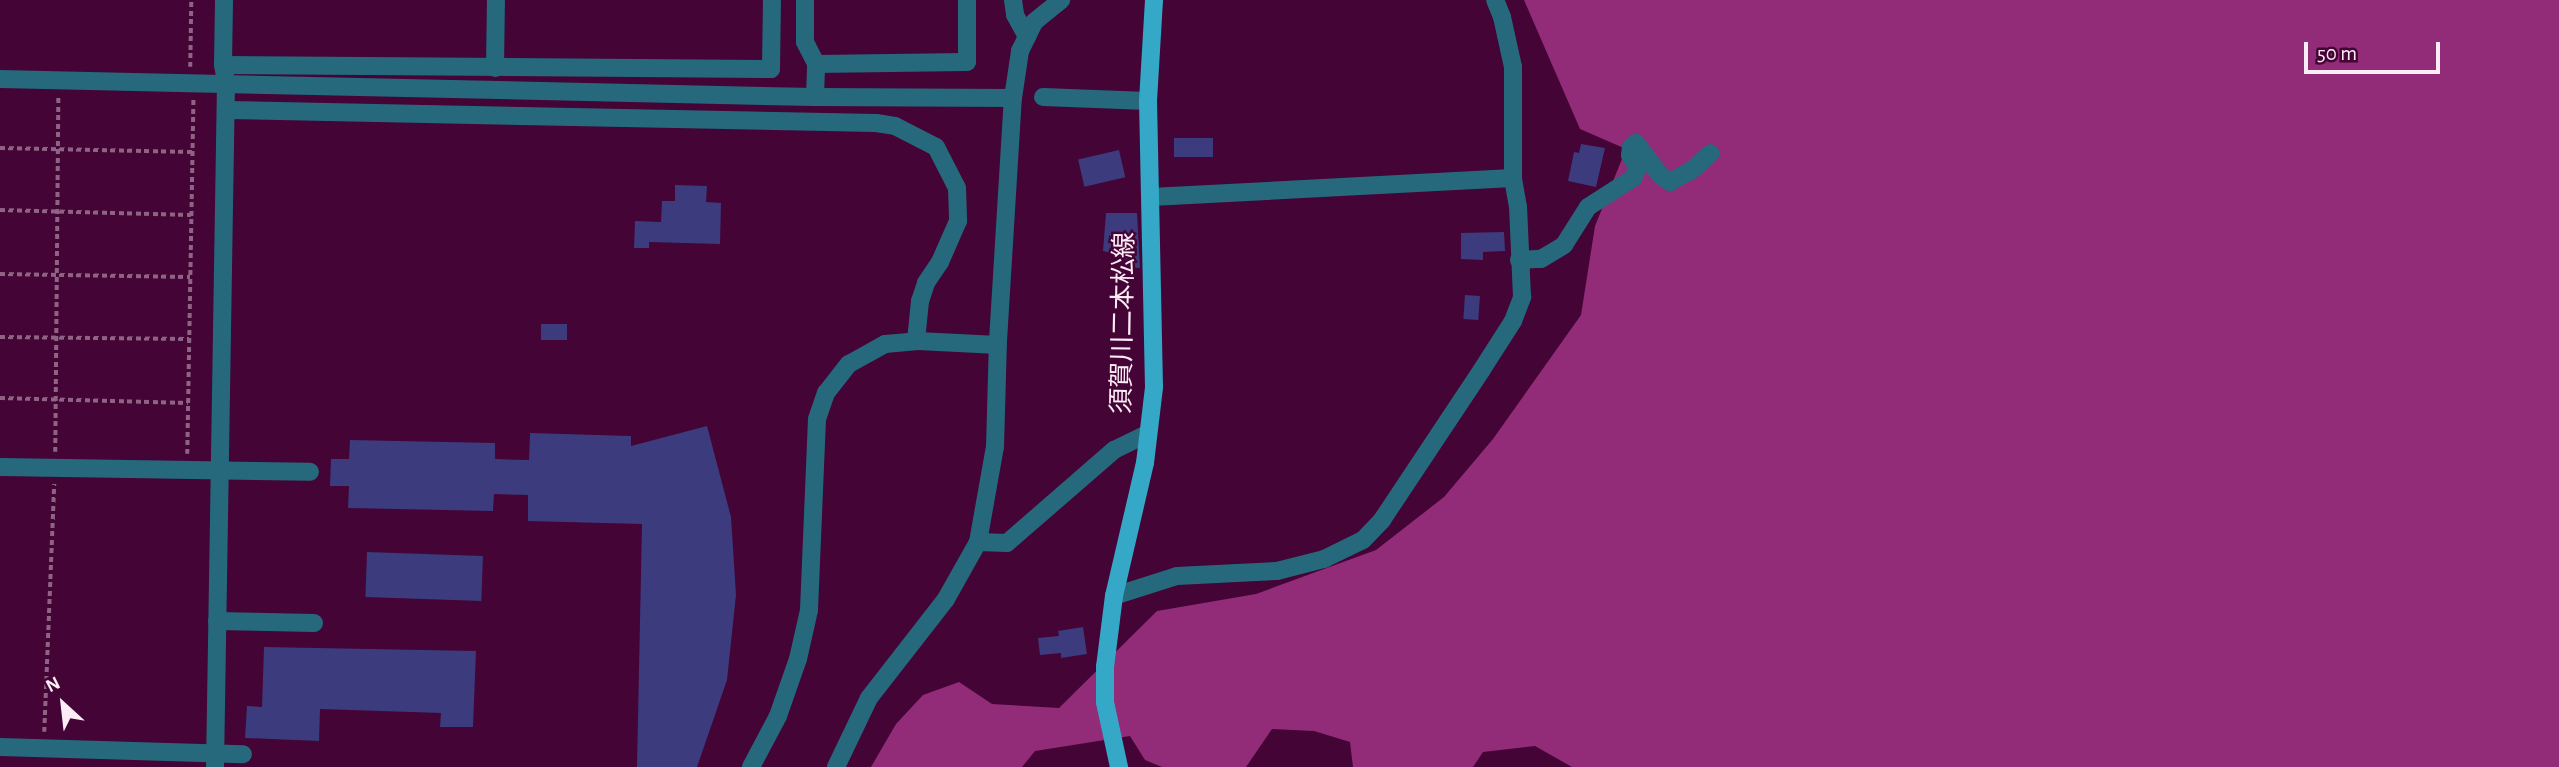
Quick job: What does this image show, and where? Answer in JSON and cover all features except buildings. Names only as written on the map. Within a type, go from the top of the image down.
[{"type":"main road","name":"須賀川二本松線","points":[[1121,765],[1105,702],[1108,637],[1114,596],[1145,463],[1154,387],[1148,101],[1154,0]]},
{"type":"street","points":[[215,760],[226,110],[223,65],[224,0]]},
{"type":"street","points":[[495,68],[496,0]]},
{"type":"street","points":[[223,65],[771,69],[772,0]]},
{"type":"street","points":[[805,0],[805,42],[816,64],[815,97]]},
{"type":"street","points":[[816,64],[967,62],[967,0]]},
{"type":"street","points":[[1013,0],[1015,15],[1027,37]]},
{"type":"street","points":[[836,767],[869,698],[946,599],[978,542],[995,447],[998,345],[1013,98],[1020,51],[1042,13],[1061,0]]},
{"type":"street","points":[[1114,596],[1177,576],[1277,571],[1324,559],[1375,531],[1513,321],[1522,297],[1518,207],[1513,178],[1514,67],[1502,17],[1494,0]]},
{"type":"street","points":[[0,79],[815,97],[1013,98]]},
{"type":"street","points":[[1043,97],[1148,101]]},
{"type":"street","points":[[226,110],[876,123],[895,126],[936,147],[957,188],[958,221],[940,262],[926,283],[920,301],[916,341]]},
{"type":"street","points":[[1519,260],[1541,259],[1564,245],[1588,208],[1633,178],[1637,168],[1630,155],[1631,147],[1636,144],[1661,176],[1670,182],[1692,170],[1711,153]]},
{"type":"street","points":[[1151,197],[1513,178]]},
{"type":"street","points":[[751,767],[778,716],[798,659],[809,610],[817,419],[833,381],[859,355],[885,344],[916,341],[998,345]]},
{"type":"street","points":[[978,542],[1007,542],[1114,450],[1147,434]]},
{"type":"street","points":[[0,467],[310,472]]},
{"type":"street","points":[[217,621],[314,623]]},
{"type":"street","points":[[0,747],[215,760],[243,754]]},
{"type":"path","points":[[187,471],[192,152],[191,0]]},
{"type":"path","points":[[44,748],[54,469],[58,80]]},
{"type":"path","points":[[0,148],[192,152]]},
{"type":"path","points":[[0,210],[191,215]]},
{"type":"path","points":[[0,274],[190,277]]},
{"type":"path","points":[[0,337],[189,339]]},
{"type":"path","points":[[0,398],[188,403]]},
{"type":"shaded area","points":[[1524,0],[2559,0],[2559,767],[1572,767],[1535,746],[1483,752],[1473,767],[1353,767],[1350,742],[1314,731],[1272,729],[1246,767],[1162,767],[1145,760],[1130,736],[1035,751],[1022,767],[871,767],[896,724],[923,695],[959,682],[992,704],[1059,708],[1157,611],[1256,594],[1376,550],[1444,497],[1493,439],[1581,315],[1595,226],[1626,149],[1580,129]]}]
